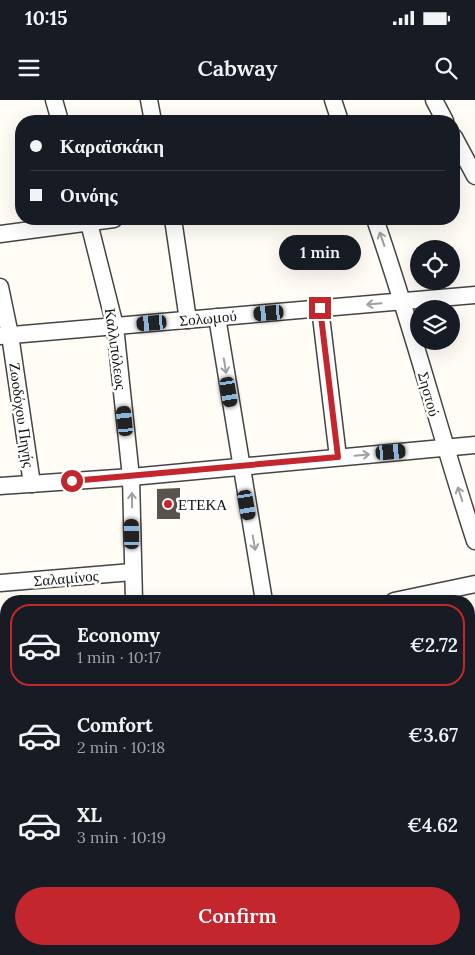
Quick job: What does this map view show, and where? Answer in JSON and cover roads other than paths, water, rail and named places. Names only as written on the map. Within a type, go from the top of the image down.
[{"type":"street","points":[[54,100],[58,115]]},
{"type":"street","points":[[149,100],[152,115]]},
{"type":"street","points":[[333,100],[338,115]]},
{"type":"street","points":[[434,100],[442,115]]},
{"type":"street","points":[[465,161],[475,176]]},
{"type":"street","points":[[0,234],[62,225]]},
{"type":"street","name":"Καλλιπόλεως","points":[[90,225],[115,326],[131,477],[134,595]]},
{"type":"street","points":[[173,225],[188,320]]},
{"type":"street","name":"Σηστού","points":[[377,225],[404,301],[444,448],[475,541]]},
{"type":"street","name":"Ζωοδόχου Πηγής","points":[[0,287],[5,336],[32,484]]},
{"type":"street","name":"Σολωμού","points":[[5,336],[475,295]]},
{"type":"street","points":[[320,308],[338,457]]},
{"type":"street","points":[[217,318],[240,466],[263,595]]},
{"type":"street","points":[[0,486],[131,477],[475,445]]},
{"type":"street","name":"Σαλαμίνος","points":[[0,583],[132,572]]},
{"type":"street","points":[[423,595],[475,584]]},
{"type":"place","name":"ΕΤΕΚΑ","points":[[168,504]]}]
